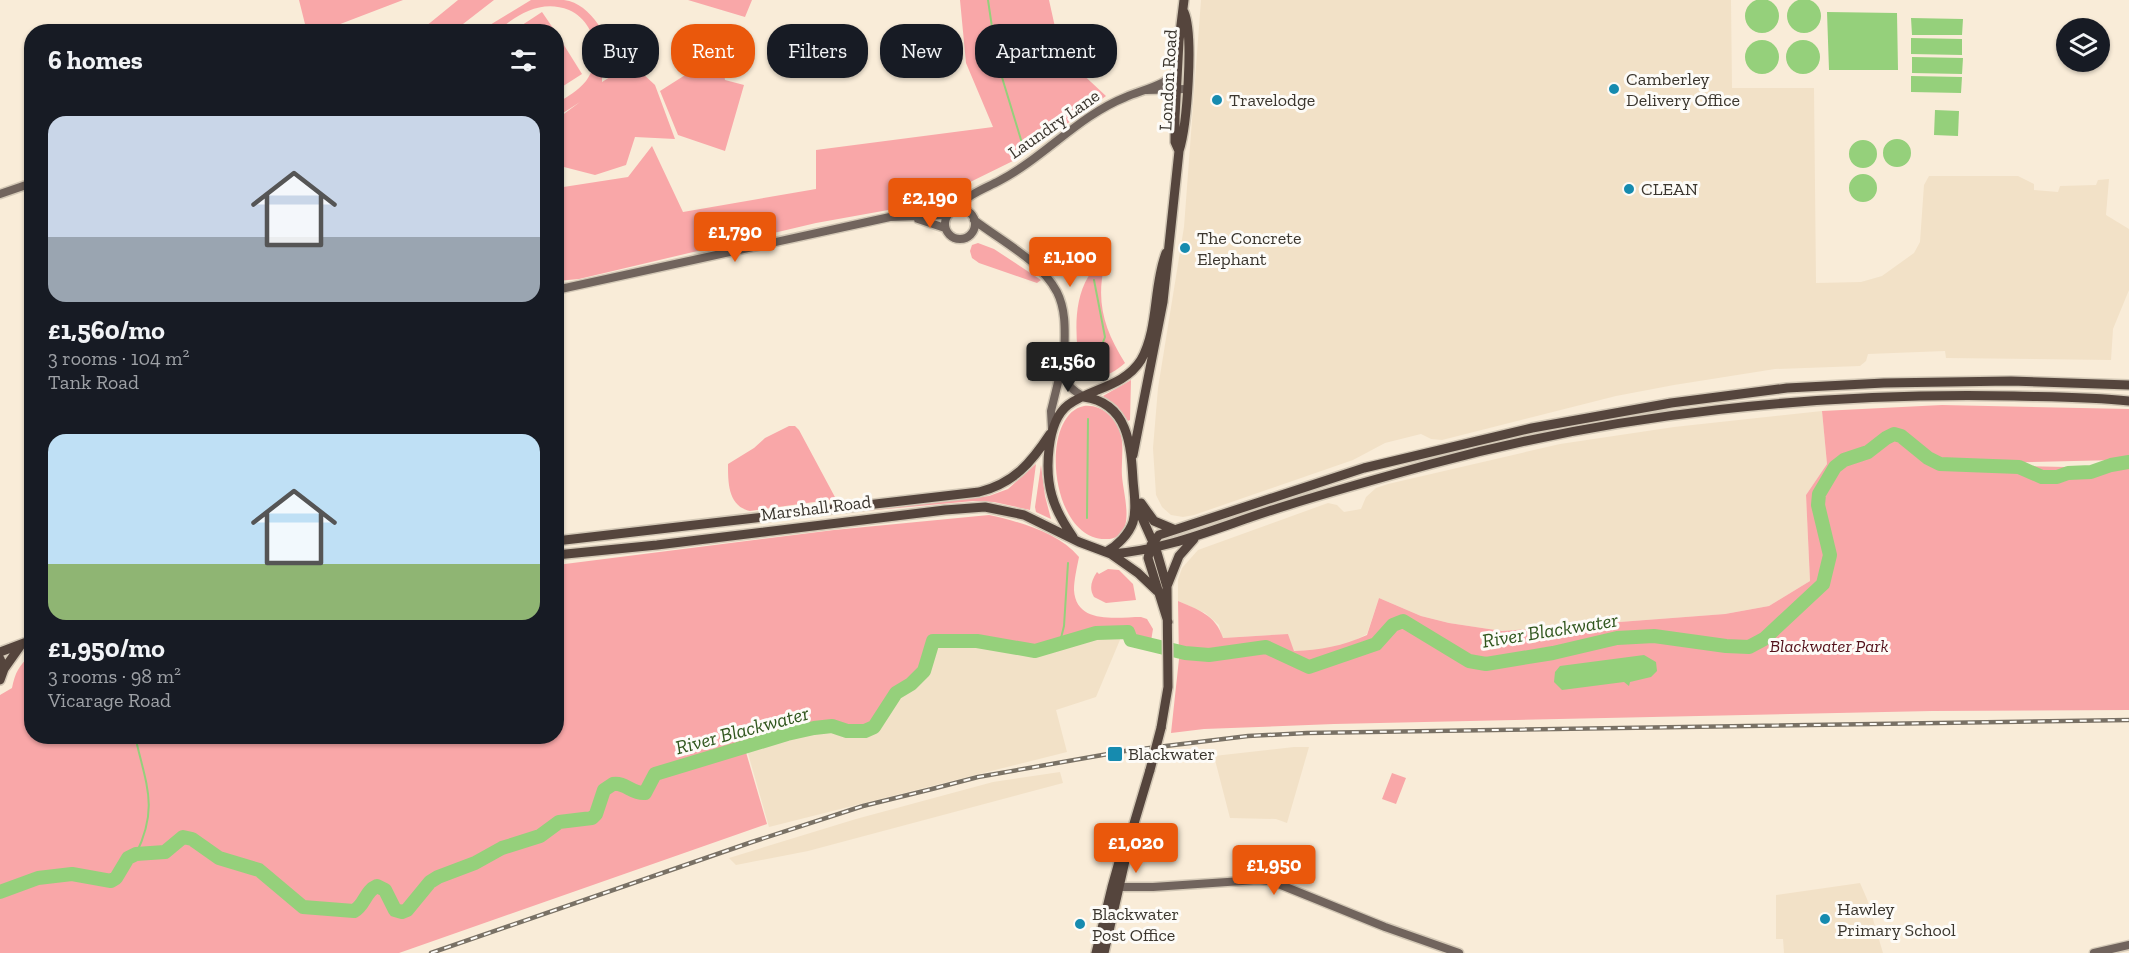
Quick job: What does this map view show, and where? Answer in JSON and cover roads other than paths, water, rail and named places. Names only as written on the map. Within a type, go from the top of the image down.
[{"type":"main road","name":"London Road","points":[[1182,90],[1178,68],[1180,23],[1184,12],[1184,0]]},
{"type":"main road","name":"London Road","points":[[1133,455],[1162,312],[1179,151],[1184,134],[1182,90],[1188,21],[1184,12]]},
{"type":"main road","name":"London Road","points":[[1084,398],[1125,377],[1140,360],[1147,344],[1160,268],[1167,249]]},
{"type":"main road","points":[[1168,622],[1148,558],[1159,535],[1299,487],[1410,456],[1586,417],[1787,388],[1964,381],[2129,385]]},
{"type":"main road","points":[[1108,553],[1152,547],[1195,537],[1280,508],[1411,470],[1524,442],[1676,416],[1791,403],[1960,395],[2129,401]]},
{"type":"main road","name":"Marshall Road","points":[[564,540],[979,492],[1015,477],[1034,458],[1066,406],[1084,398]]},
{"type":"main road","points":[[1084,398],[1102,403],[1118,416],[1130,439],[1133,455],[1134,518],[1129,531],[1108,553]]},
{"type":"main road","points":[[1051,432],[1051,494],[1059,514],[1074,539]]},
{"type":"main road","points":[[1410,456],[1411,470]]},
{"type":"main road","points":[[1135,498],[1154,521],[1174,529]]},
{"type":"main road","points":[[1104,953],[1119,862],[1127,847],[1150,770],[1161,728],[1168,687],[1167,587],[1135,498]]},
{"type":"main road","name":"Marshall Road","points":[[564,554],[678,543],[970,507],[1016,512],[1039,520],[1074,539],[1108,553]]},
{"type":"main road","points":[[1167,587],[1179,556],[1195,537]]},
{"type":"main road","points":[[1108,553],[1144,578],[1158,593]]},
{"type":"main road","points":[[0,652],[24,644]]},
{"type":"main road","points":[[0,680],[4,669],[21,645]]},
{"type":"main road","points":[[0,659],[4,669]]},
{"type":"main road","points":[[1096,953],[1116,887]]},
{"type":"street","name":"Laundry Lane","points":[[958,209],[967,197],[1026,166],[1078,123],[1104,107],[1168,80],[1178,68]]},
{"type":"street","name":"Laundry Lane","points":[[1143,90],[1182,90]]},
{"type":"street","points":[[0,194],[24,186]]},
{"type":"street","points":[[564,288],[890,217],[947,215],[958,209],[968,211],[974,220],[1036,266],[1056,290],[1066,318],[1065,355],[1070,384],[1084,398]]},
{"type":"street","points":[[945,228],[947,215]]},
{"type":"street","points":[[912,217],[945,228],[957,239],[967,237],[972,232],[974,220]]},
{"type":"street","points":[[972,232],[988,236],[1015,250]]},
{"type":"street","points":[[1051,432],[1053,402],[1065,355]]},
{"type":"street","points":[[1116,887],[1153,887],[1257,879],[1271,881],[1385,927],[1459,953]]},
{"type":"street","points":[[2094,953],[2129,945]]},
{"type":"waterway","points":[[988,0],[997,61],[1022,143]]},
{"type":"waterway","points":[[1089,379],[1105,337],[1094,280]]},
{"type":"waterway","points":[[1087,518],[1088,419]]},
{"type":"waterway","name":"River Blackwater","points":[[0,892],[38,878],[72,874],[111,881],[116,878],[128,858],[136,854],[165,852],[183,837],[192,839],[219,858],[259,870],[303,907],[354,911],[377,886],[385,890],[395,910],[402,912],[407,910],[430,882],[438,877],[475,863],[502,848],[540,836],[559,822],[592,818],[596,814],[604,790],[613,784],[645,793],[655,774],[787,734],[832,726],[847,731],[865,731],[874,727],[896,693],[911,684],[924,671],[933,641],[977,641],[1035,651],[1096,633],[1128,632],[1131,640],[1185,653],[1209,655],[1266,647],[1309,667],[1376,644],[1393,625],[1403,621],[1469,661],[1486,664],[1553,653],[1617,638],[1654,636],[1749,647],[1764,639],[1823,584],[1830,555],[1818,505],[1819,494],[1835,467],[1844,460],[1868,452],[1894,434],[1901,436],[1928,458],[1940,464],[2019,467],[2042,477],[2091,472],[2129,462]]},
{"type":"waterway","points":[[1060,642],[1064,626],[1068,563]]},
{"type":"waterway","points":[[136,854],[143,837],[149,809],[146,782],[137,744]]},
{"type":"railway","points":[[431,953],[863,806],[978,777],[1125,751],[1248,736],[1307,733],[2129,720]]},
{"type":"place","name":"Camberley Delivery Office","points":[[1614,89]]},
{"type":"place","name":"Travelodge","points":[[1217,100]]},
{"type":"place","name":"CLEAN","points":[[1629,189]]},
{"type":"place","name":"The Concrete Elephant","points":[[1185,248]]},
{"type":"place","name":"Blackwater","points":[[1115,754]]},
{"type":"place","name":"Hawley Primary School","points":[[1825,919]]},
{"type":"place","name":"Blackwater Post Office","points":[[1080,924]]},
{"type":"park label","name":"Blackwater Park","points":[[1829,646]]}]
